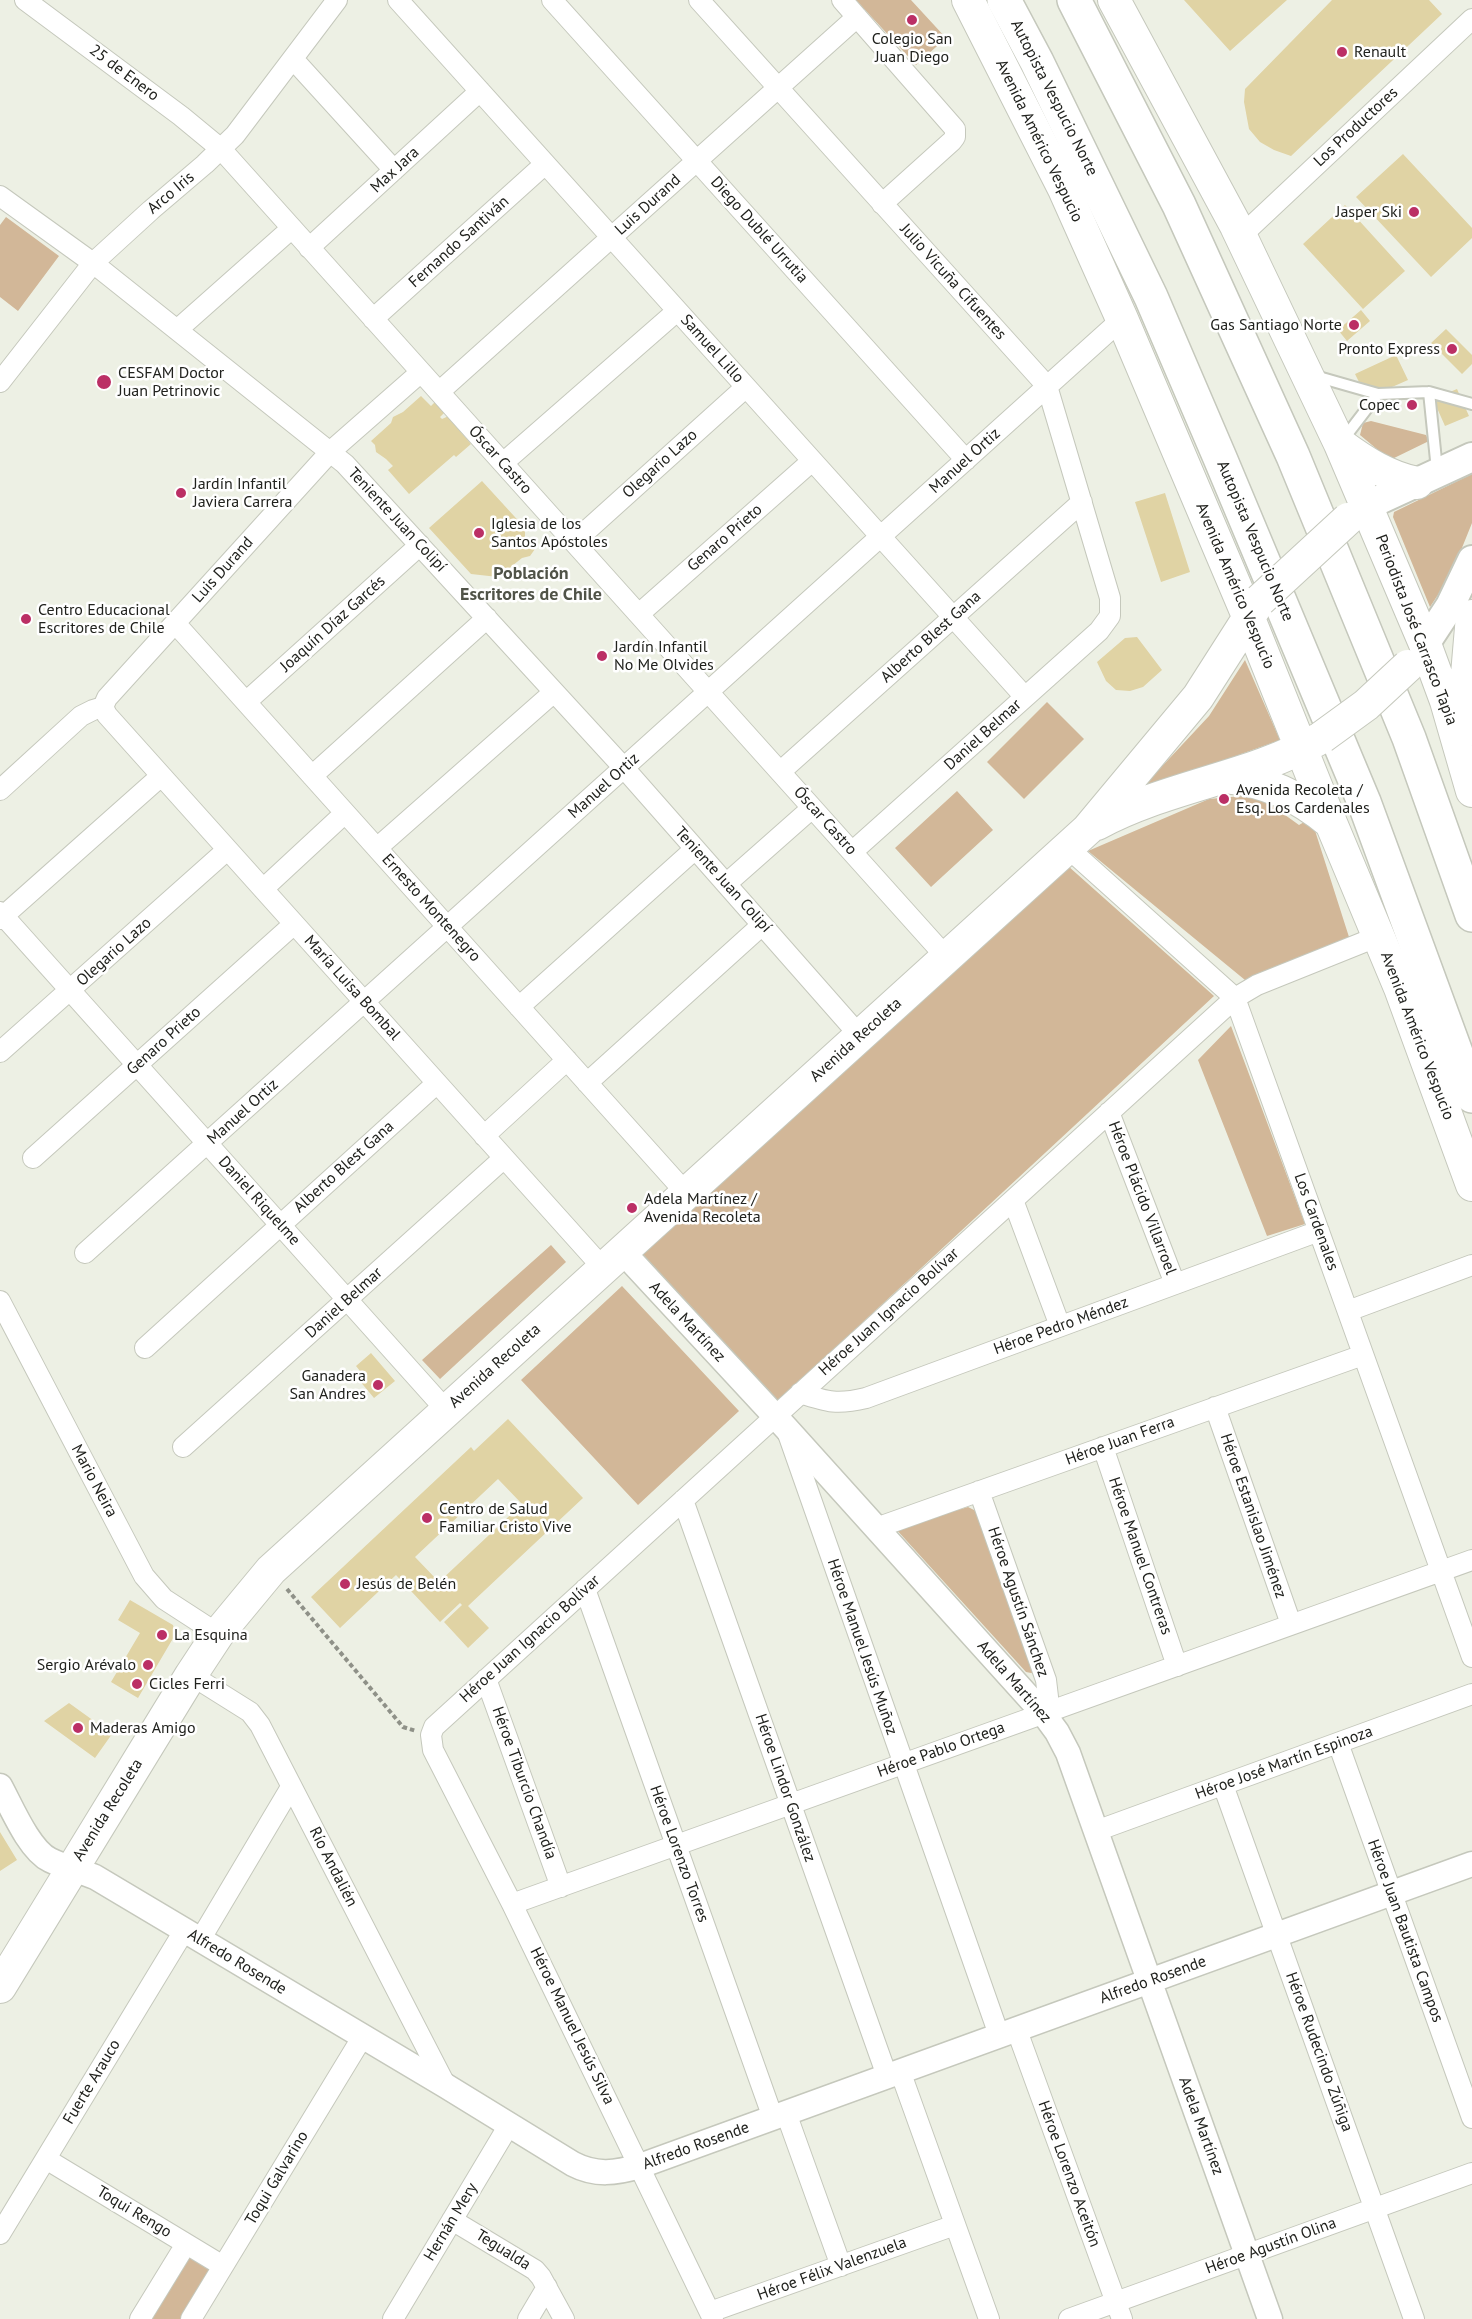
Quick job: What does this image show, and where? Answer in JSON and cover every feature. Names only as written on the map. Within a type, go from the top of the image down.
[{"type":"highway","name":"Autopista Vespucio Norte","points":[[1004,0],[1037,62],[1151,297],[1220,458],[1364,802],[1472,1096]]},
{"type":"highway","points":[[1074,0],[1179,204],[1293,456],[1409,738],[1472,915]]},
{"type":"main road","name":"Avenida Américo Vespucio","points":[[968,0],[1064,189],[1254,608],[1312,743],[1331,823],[1423,1048],[1472,1185]]},
{"type":"main road","points":[[1114,0],[1241,236],[1340,444],[1357,513]]},
{"type":"main road","points":[[1340,444],[1380,470],[1403,480],[1428,478]]},
{"type":"main road","name":"Avenida Recoleta","points":[[0,1987],[191,1675],[218,1634],[271,1570],[1078,838],[1198,697],[1254,608],[1357,513],[1472,457]]},
{"type":"main road","name":"Periodista José Carrasco Tapia","points":[[1357,513],[1417,655],[1461,748],[1472,790]]},
{"type":"main road","name":"Avenida Recoleta","points":[[1078,838],[1139,804],[1277,760],[1312,743],[1366,705],[1417,655],[1450,606],[1472,560]]},
{"type":"main road","points":[[1461,748],[1472,616]]},
{"type":"main road","points":[[1221,777],[1273,787],[1304,803],[1331,823]]},
{"type":"street","name":"25 de Enero","points":[[25,0],[181,116],[221,149]]},
{"type":"street","name":"Arco Iris","points":[[0,382],[93,263],[221,149],[252,115],[337,0]]},
{"type":"street","name":"Samuel Lillo","points":[[398,0],[1025,697]]},
{"type":"street","name":"Diego Dublé Urrutia","points":[[552,0],[966,460]]},
{"type":"street","name":"Julio Vicuña Cifuentes","points":[[699,0],[1047,386],[1110,598],[1110,616]]},
{"type":"street","points":[[842,0],[953,125],[956,133],[952,141],[882,204]]},
{"type":"street","name":"Luis Durand","points":[[439,392],[856,17]]},
{"type":"street","name":"Los Productores","points":[[1241,236],[1472,19]]},
{"type":"street","points":[[293,59],[394,170]]},
{"type":"street","name":"Max Jara","points":[[309,248],[480,91]]},
{"type":"street","name":"Óscar Castro","points":[[221,149],[947,958]]},
{"type":"street","name":"Fernando Santiván","points":[[373,319],[545,164]]},
{"type":"street","name":"Teniente Juan Colipí","points":[[0,196],[93,263],[331,451],[357,475],[624,768],[861,1036]]},
{"type":"street","points":[[177,330],[292,228]]},
{"type":"street","points":[[503,463],[677,311]]},
{"type":"street","name":"Manuel Ortiz","points":[[85,1253],[1122,319]]},
{"type":"street","name":"Luis Durand","points":[[0,790],[81,716],[103,707],[107,698],[331,451],[421,372]]},
{"type":"street","name":"Olegario Lazo","points":[[574,542],[746,387]]},
{"type":"street","name":"Genaro Prieto","points":[[639,614],[812,461]]},
{"type":"street","name":"Alberto Blest Gana","points":[[780,772],[1082,502]]},
{"type":"street","name":"Joaquín Díaz Garcés","points":[[246,702],[420,545]]},
{"type":"street","name":"Daniel Belmar","points":[[852,852],[1100,631],[1110,616]]},
{"type":"street","points":[[312,776],[487,618]]},
{"type":"street","name":"Ernesto Montenegro","points":[[175,623],[686,1194]]},
{"type":"street","points":[[377,848],[554,692]]},
{"type":"street","name":"María Luisa Bombal","points":[[103,707],[107,715],[161,776],[504,1158],[612,1260]]},
{"type":"street","points":[[1,916],[161,776]]},
{"type":"street","points":[[726,884],[812,808]]},
{"type":"street","points":[[263,889],[345,813]]},
{"type":"street","name":"Los Cardenales","points":[[1078,838],[1235,998],[1472,1658]]},
{"type":"street","points":[[519,1007],[695,849]]},
{"type":"street","name":"Olegario Lazo","points":[[0,1052],[227,850]]},
{"type":"street","name":"Daniel Riquelme","points":[[1,916],[208,1143],[446,1410]]},
{"type":"street","name":"Genaro Prieto","points":[[33,1158],[294,924]]},
{"type":"street","points":[[587,1083],[762,925]]},
{"type":"street","name":"Héroe Juan Ignacio Bolívar","points":[[431,1735],[439,1722],[683,1500],[780,1422],[800,1393],[1235,998],[1257,985],[1379,936]]},
{"type":"street","points":[[484,1136],[567,1060]]},
{"type":"street","name":"Alberto Blest Gana","points":[[145,1347],[437,1083]]},
{"type":"street","name":"Héroe Plácido Villarroel","points":[[1109,1112],[1175,1284]]},
{"type":"street","name":"Daniel Belmar","points":[[183,1447],[504,1158]]},
{"type":"street","points":[[1013,1200],[1060,1326]]},
{"type":"street","name":"Héroe Pedro Méndez","points":[[800,1393],[828,1402],[846,1402],[866,1398],[1319,1231]]},
{"type":"street","name":"Adela Martínez","points":[[612,1260],[780,1422],[1043,1713],[1057,1732],[1068,1753],[1270,2319]]},
{"type":"street","points":[[1348,1311],[1472,1265]]},
{"type":"street","name":"Mario Neira","points":[[0,1301],[144,1576],[164,1599],[218,1634]]},
{"type":"street","name":"Héroe Juan Ferra","points":[[876,1528],[1363,1354]]},
{"type":"street","name":"Héroe Estanislao Jiménez","points":[[1215,1407],[1291,1624]]},
{"type":"street","name":"Héroe Manuel Jesús Muñoz","points":[[780,1422],[904,1764],[1008,2031]]},
{"type":"street","name":"Héroe Manuel Contreras","points":[[1103,1447],[1177,1666]]},
{"type":"street","name":"Héroe Agustín Sánchez","points":[[979,1491],[1046,1680],[1048,1697],[1043,1713]]},
{"type":"street","name":"Héroe Lindor González","points":[[683,1500],[790,1804],[893,2074],[955,2225],[989,2319]]},
{"type":"street","name":"Héroe Pablo Ortega","points":[[512,1904],[1472,1560]]},
{"type":"street","name":"Héroe Lorenzo Torres","points":[[585,1589],[676,1845],[779,2116],[841,2266]]},
{"type":"street","name":"Río Andalién","points":[[191,1675],[250,1712],[256,1719],[446,2086]]},
{"type":"street","name":"Héroe Tiburcio Chandía","points":[[486,1679],[561,1887]]},
{"type":"street","name":"Héroe José Martín Espinoza","points":[[1096,1831],[1472,1694]]},
{"type":"street","name":"Héroe Manuel Jesús Silva","points":[[431,1735],[433,1750],[512,1904],[711,2316]]},
{"type":"street","name":"Héroe Juan Bautista Campos","points":[[1338,1743],[1472,2118]]},
{"type":"street","name":"Héroe Rudecindo Zúñiga","points":[[1223,1785],[1414,2319]]},
{"type":"street","name":"Alfredo Rosende","points":[[0,1786],[32,1843],[42,1855],[95,1877],[583,2169],[607,2174],[640,2166],[1472,1864]]},
{"type":"street","name":"Fuerte Arauco","points":[[0,2234],[46,2159],[291,1787]]},
{"type":"street","name":"Héroe Lorenzo Aceitón","points":[[1008,2031],[1119,2311]]},
{"type":"street","name":"Toqui Galvarino","points":[[191,2319],[363,2036]]},
{"type":"street","name":"Hernán Mery","points":[[393,2319],[509,2125]]},
{"type":"street","name":"Toqui Rengo","points":[[46,2159],[223,2266]]},
{"type":"street","name":"Héroe Agustín Olina","points":[[1070,2319],[1119,2311],[1247,2255],[1472,2174]]},
{"type":"street","name":"Tegualda","points":[[452,2220],[528,2264],[541,2277],[564,2319]]},
{"type":"street","name":"Héroe Félix Valenzuela","points":[[711,2316],[955,2225]]},
{"type":"street","points":[[140,2319],[186,2244]]},
{"type":"street","points":[[528,2319],[547,2287]]},
{"type":"lane","points":[[1306,374],[1378,394],[1429,392],[1472,404]]},
{"type":"lane","points":[[1428,478],[1429,392]]},
{"type":"lane","points":[[1340,444],[1378,394]]},
{"type":"path","points":[[271,1570],[404,1727],[431,1735]]},
{"type":"shaded area","name":"Colegio San Juan Diego","points":[[856,0],[911,0],[946,38],[916,65]]},
{"type":"shaded area","points":[[6,217],[59,256],[18,311],[0,297],[0,225]]},
{"type":"shaded area","points":[[1371,421],[1426,435],[1429,441],[1390,460],[1360,435],[1363,423]]},
{"type":"shaded area","points":[[1472,474],[1472,523],[1451,575],[1430,607],[1393,517],[1394,512]]},
{"type":"shaded area","points":[[1245,660],[1280,740],[1139,791],[1209,716]]},
{"type":"shaded area","points":[[1047,702],[1084,739],[1024,799],[987,762]]},
{"type":"shaded area","points":[[957,791],[993,830],[931,887],[895,848]]},
{"type":"shaded area","points":[[1242,796],[1267,802],[1299,825],[1311,818],[1349,937],[1245,980],[1088,851],[1209,799]]},
{"type":"shaded area","points":[[1068,866],[1214,996],[778,1401],[638,1252]]},
{"type":"shaded area","points":[[1231,1026],[1305,1224],[1267,1236],[1198,1060]]},
{"type":"shaded area","points":[[551,1245],[566,1262],[440,1379],[422,1360]]},
{"type":"shaded area","points":[[622,1286],[739,1411],[638,1505],[521,1380]]},
{"type":"shaded area","points":[[968,1507],[978,1512],[1036,1674],[1026,1672],[895,1528]]},
{"type":"shaded area","points":[[195,2254],[214,2266],[181,2319],[148,2319],[184,2258]]},
{"type":"building","points":[[1184,0],[1287,0],[1230,51]]},
{"type":"building","name":"Renault","points":[[1332,0],[1429,0],[1442,14],[1291,156],[1260,142],[1249,129],[1244,102],[1245,89]]},
{"type":"building","name":"Jasper Ski","points":[[1403,154],[1472,228],[1472,238],[1431,277],[1356,197]]},
{"type":"building","points":[[1345,205],[1405,271],[1363,309],[1303,244]]},
{"type":"building","name":"Gas Santiago Norte","points":[[1361,310],[1370,321],[1347,341],[1338,330]]},
{"type":"building","name":"Pronto Express","points":[[1446,329],[1472,355],[1472,364],[1462,374],[1431,343]]},
{"type":"building","points":[[1396,355],[1408,380],[1367,398],[1355,374]]},
{"type":"building","points":[[1457,389],[1469,416],[1445,426],[1433,399]]},
{"type":"building","points":[[421,396],[431,406],[435,402],[445,412],[440,417],[442,419],[451,415],[453,423],[471,444],[456,457],[454,455],[409,494],[388,470],[393,466],[376,452],[375,445],[371,441],[391,423],[393,417],[403,412]]},
{"type":"building","name":"Iglesia de los Santos Apóstoles","points":[[482,481],[525,528],[525,537],[533,539],[535,549],[530,556],[522,558],[498,577],[471,574],[429,528]]},
{"type":"building","points":[[1165,493],[1190,572],[1161,582],[1135,502]]},
{"type":"building","points":[[1137,637],[1162,670],[1143,687],[1130,691],[1116,690],[1106,681],[1097,662],[1125,638]]},
{"type":"building","points":[[371,1353],[395,1381],[374,1398],[359,1380],[364,1376],[356,1366]]},
{"type":"building","name":"Centro de Salud Familiar Cristo Vive","points":[[508,1419],[583,1498],[468,1606],[489,1628],[468,1648],[444,1622],[462,1605],[460,1603],[440,1622],[396,1575],[340,1628],[311,1597],[471,1447],[474,1451]],"holes":[[[498,1479],[522,1504],[439,1582],[415,1557]]]},
{"type":"building","points":[[130,1600],[173,1625],[175,1635],[138,1698],[111,1682],[140,1633],[118,1620]]},
{"type":"building","name":"Maderas Amigo","points":[[69,1703],[112,1734],[95,1758],[44,1721]]},
{"type":"building","points":[[0,1832],[17,1860],[0,1871]]},
{"type":"place","name":"Colegio San Juan Diego","points":[[912,20]]},
{"type":"place","name":"Renault","points":[[1342,52]]},
{"type":"place","name":"Jasper Ski","points":[[1414,212]]},
{"type":"place","name":"Gas Santiago Norte","points":[[1354,325]]},
{"type":"place","name":"Pronto Express","points":[[1452,349]]},
{"type":"place","name":"CESFAM Doctor Juan Petrinovic","points":[[104,382]]},
{"type":"place","name":"Copec","points":[[1412,405]]},
{"type":"place","name":"Jardín Infantil Javiera Carrera","points":[[181,493]]},
{"type":"place","name":"Iglesia de los Santos Apóstoles","points":[[479,533]]},
{"type":"place","name":"Centro Educacional Escritores de Chile","points":[[26,619]]},
{"type":"place","name":"Jardín Infantil No Me Olvides","points":[[602,656]]},
{"type":"place","name":"Avenida Recoleta / Esq. Los Cardenales","points":[[1224,799]]},
{"type":"place","name":"Adela Martínez / Avenida Recoleta","points":[[632,1208]]},
{"type":"place","name":"Ganadera San Andres","points":[[378,1385]]},
{"type":"place","name":"Centro de Salud Familiar Cristo Vive","points":[[427,1518]]},
{"type":"place","name":"Jesús de Belén","points":[[345,1584]]},
{"type":"place","name":"La Esquina","points":[[162,1635]]},
{"type":"place","name":"Sergio Arévalo","points":[[148,1665]]},
{"type":"place","name":"Cicles Ferri","points":[[137,1684]]},
{"type":"place","name":"Maderas Amigo","points":[[78,1728]]},
{"type":"district","name":"Población Escritores de Chile","points":[[531,584]]}]
